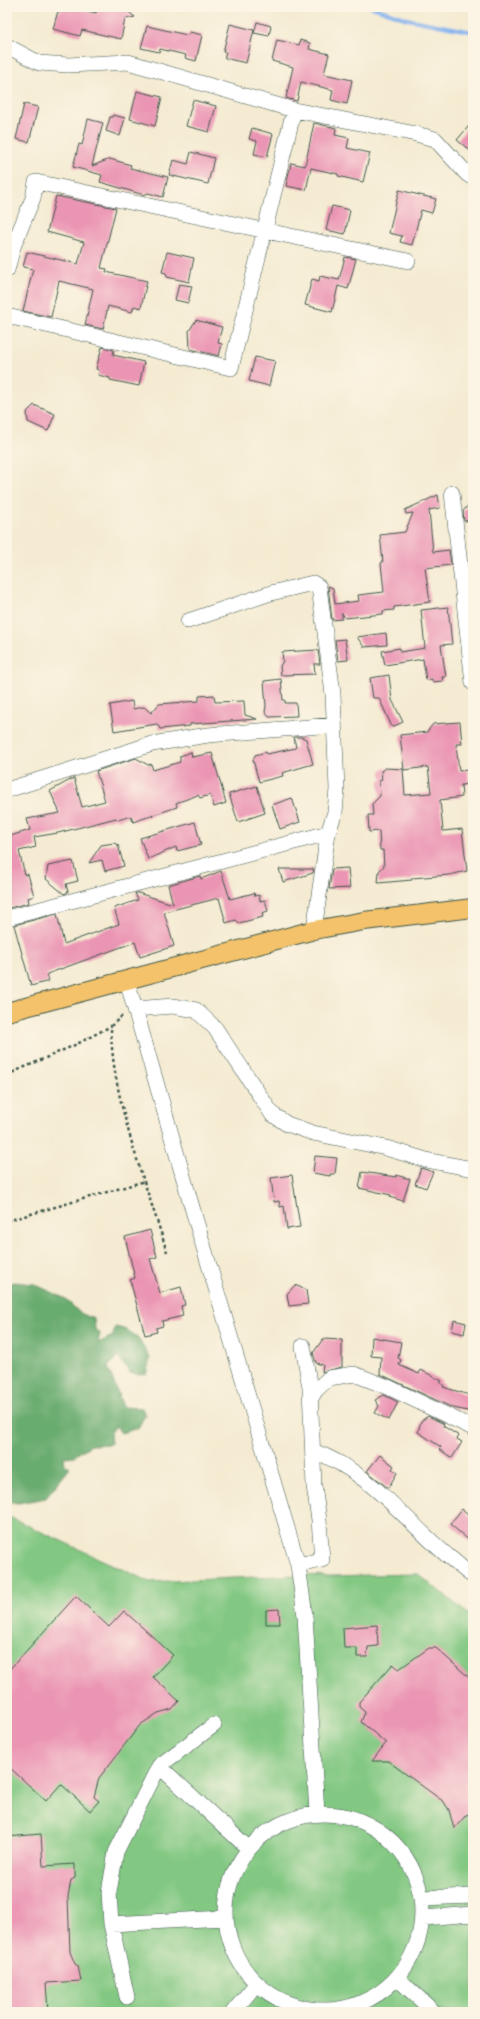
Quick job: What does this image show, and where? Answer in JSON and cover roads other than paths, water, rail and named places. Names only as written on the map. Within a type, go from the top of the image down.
[{"type":"main road","points":[[7,1012],[128,981],[314,930],[364,921],[473,908]]},
{"type":"street","points":[[7,46],[39,63],[68,65],[128,62],[294,110],[435,139],[467,174],[473,178]]},
{"type":"street","points":[[7,316],[231,368],[294,110]]},
{"type":"street","points":[[7,270],[13,247],[32,198],[36,182],[408,261]]},
{"type":"street","points":[[452,493],[473,683]]},
{"type":"street","points":[[188,621],[272,593],[313,583],[319,587],[333,694],[337,789],[335,812],[328,833],[314,930]]},
{"type":"street","points":[[7,790],[152,744],[208,734],[334,725]]},
{"type":"street","points":[[7,918],[328,833]]},
{"type":"street","points":[[128,981],[196,1221],[298,1564],[305,1616],[317,1813]]},
{"type":"street","points":[[135,1009],[173,1006],[196,1010],[215,1028],[272,1114],[287,1124],[313,1133],[386,1148],[426,1160],[473,1169]]},
{"type":"street","points":[[298,1564],[322,1560],[319,1520],[314,1486],[308,1367],[303,1346]]},
{"type":"street","points":[[310,1400],[315,1391],[329,1378],[354,1374],[388,1387],[473,1428]]},
{"type":"street","points":[[313,1451],[335,1459],[366,1481],[430,1540],[473,1576]]},
{"type":"street","points":[[127,1997],[111,1924],[109,1892],[116,1852],[159,1766],[214,1725]]},
{"type":"street","points":[[159,1766],[248,1848]]},
{"type":"street","points":[[317,1813],[350,1819],[381,1831],[405,1854],[419,1884],[421,1898],[423,1918],[415,1951],[398,1979],[371,1997],[345,2007],[329,2011],[308,2007],[277,1998],[257,1983],[234,1951],[224,1918],[226,1892],[238,1862],[248,1848],[289,1822],[317,1813]]},
{"type":"street","points":[[421,1898],[473,1896]]},
{"type":"street","points":[[423,1918],[473,1914]]},
{"type":"street","points":[[111,1924],[224,1918]]},
{"type":"street","points":[[398,1979],[434,2012]]},
{"type":"street","points":[[233,2012],[257,1983]]},
{"type":"waterway","points":[[372,7],[407,19],[473,32]]}]
